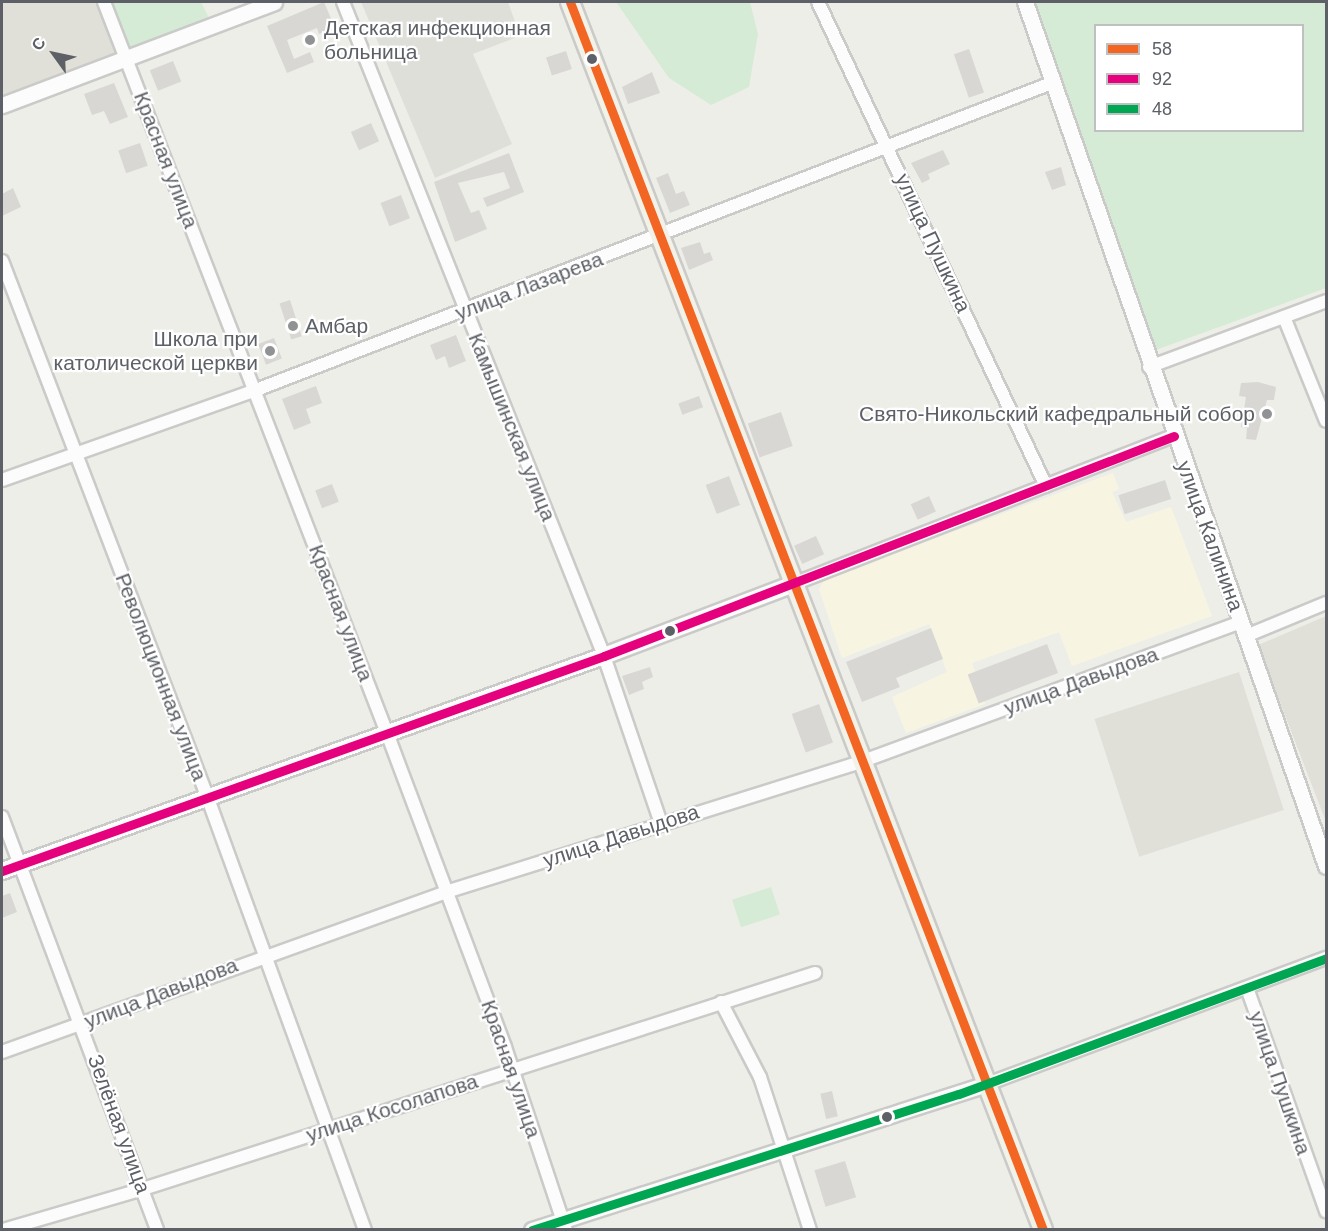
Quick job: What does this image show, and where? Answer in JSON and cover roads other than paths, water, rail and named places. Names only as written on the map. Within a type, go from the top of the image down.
[{"type":"main road","points":[[570,2],[658,236],[796,583],[1044,1230]]},
{"type":"main road","points":[[2,871],[604,656],[796,583]]},
{"type":"street","name":"Красная улица","points":[[104,2],[256,390],[447,892],[512,1068],[565,1225]]},
{"type":"street","points":[[2,105],[274,2]]},
{"type":"street","name":"Камышинская улица","points":[[343,2],[604,656],[661,822]]},
{"type":"street","name":"улица Пушкина","points":[[818,2],[1046,486]]},
{"type":"street","name":"улица Калинина","points":[[1025,2],[1149,367],[1326,866]]},
{"type":"street","name":"улица Лазарева","points":[[2,480],[256,390],[1054,82]]},
{"type":"street","name":"Революционная улица","points":[[2,261],[207,796],[331,1128],[365,1230]]},
{"type":"street","points":[[1149,367],[1326,301]]},
{"type":"street","points":[[1284,317],[1326,421]]},
{"type":"street","points":[[796,583],[1174,436]]},
{"type":"street","name":"улица Давыдова","points":[[2,1052],[266,954],[447,892],[661,822],[863,761],[1243,629],[1326,603]]},
{"type":"street","name":"Зелёная улица","points":[[2,817],[157,1230]]},
{"type":"street","points":[[532,1230],[565,1225],[784,1149],[987,1084],[1326,958]]},
{"type":"street","name":"улица Косолапова","points":[[3,1230],[143,1189],[512,1068],[815,973]]},
{"type":"street","name":"улица Пушкина","points":[[1247,988],[1326,1211]]},
{"type":"street","points":[[721,1002],[760,1077],[810,1230]]},
{"type":"place","name":"Детская инфекционная больница","points":[[310,40]]},
{"type":"place","name":"Амбар","points":[[293,326]]},
{"type":"place","name":"Школа при католической церкви","points":[[270,351]]},
{"type":"place","name":"Свято-Никольский кафедральный собор","points":[[1267,414]]}]
